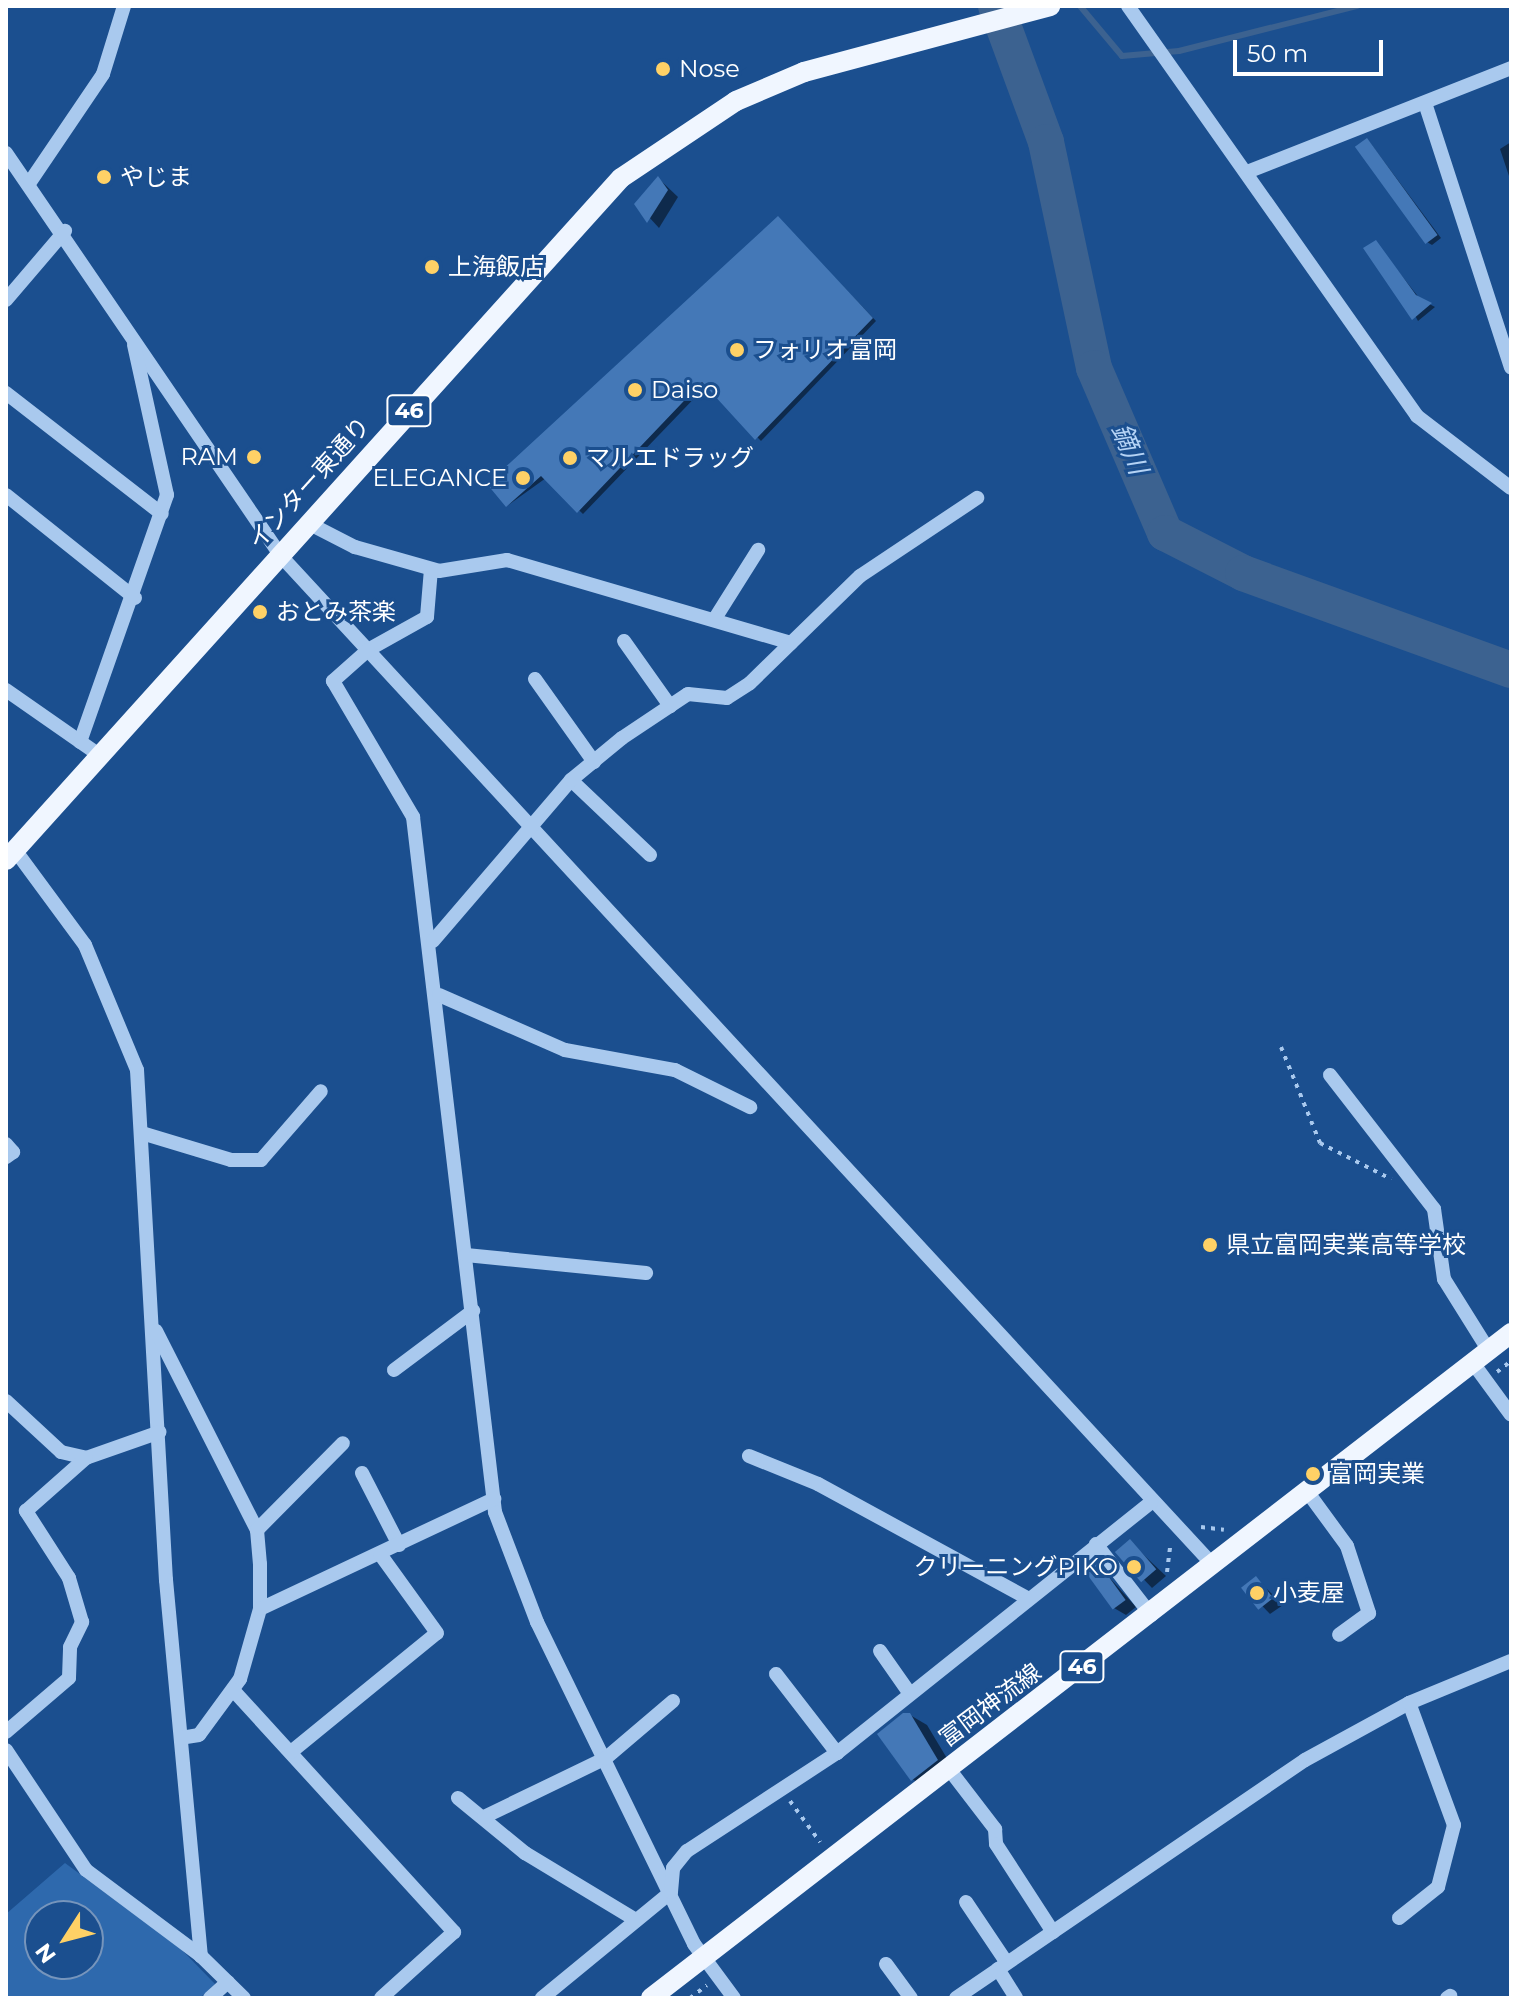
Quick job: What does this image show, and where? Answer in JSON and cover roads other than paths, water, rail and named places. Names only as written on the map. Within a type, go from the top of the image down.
[{"type":"main road","name":"インター東通り","points":[[11,855],[621,178],[736,101],[876,49],[1050,6]]},
{"type":"main road","name":"富岡神流線","points":[[651,1998],[1309,1494],[1511,1333]]},
{"type":"street","points":[[30,182],[103,74],[124,6]]},
{"type":"street","points":[[1128,6],[1156,39],[1417,416],[1511,488]]},
{"type":"street","points":[[1247,172],[1511,68]]},
{"type":"street","points":[[1425,103],[1511,367]]},
{"type":"street","points":[[6,153],[65,231],[280,555],[1151,1502],[1214,1566]]},
{"type":"street","points":[[6,300],[65,231]]},
{"type":"street","points":[[80,742],[135,598],[167,495],[132,335]]},
{"type":"street","points":[[6,393],[162,514]]},
{"type":"street","points":[[6,495],[135,598]]},
{"type":"street","points":[[433,941],[571,780],[688,694],[727,698],[870,568],[977,498]]},
{"type":"street","points":[[308,523],[355,547],[431,569],[507,560],[791,643]]},
{"type":"street","points":[[714,620],[758,550]]},
{"type":"street","points":[[431,569],[427,617],[368,650],[333,681],[413,817],[433,941],[494,1499],[537,1622],[702,1958],[734,1998]]},
{"type":"street","points":[[624,641],[670,706]]},
{"type":"street","points":[[535,679],[594,762]]},
{"type":"street","points":[[6,690],[95,752],[92,766]]},
{"type":"street","points":[[571,780],[650,855]]},
{"type":"street","points":[[11,855],[85,945],[114,1001],[137,1070],[145,1134],[160,1432],[181,1738],[201,1956]]},
{"type":"street","points":[[439,995],[565,1050],[675,1070],[750,1107]]},
{"type":"street","points":[[1330,1075],[1407,1170],[1434,1209],[1444,1279],[1511,1415]]},
{"type":"street","points":[[145,1134],[231,1160],[261,1160],[321,1091]]},
{"type":"street","points":[[6,1144],[13,1152],[6,1157]]},
{"type":"street","points":[[466,1255],[646,1273]]},
{"type":"street","points":[[394,1370],[473,1311]]},
{"type":"street","points":[[155,1331],[257,1530],[260,1609],[233,1690],[199,1735],[181,1738]]},
{"type":"street","points":[[6,1401],[61,1452],[86,1458]]},
{"type":"street","points":[[6,1732],[69,1678],[70,1647],[82,1622],[69,1578],[26,1511],[86,1458],[160,1432]]},
{"type":"street","points":[[257,1530],[343,1443]]},
{"type":"street","points":[[749,1456],[831,1491],[1027,1598]]},
{"type":"street","points":[[362,1473],[399,1545]]},
{"type":"street","points":[[1309,1494],[1347,1546],[1369,1613],[1339,1635]]},
{"type":"street","points":[[260,1609],[494,1499]]},
{"type":"street","points":[[542,1998],[671,1892],[673,1868],[687,1851],[837,1753],[908,1691],[1151,1502]]},
{"type":"street","points":[[1096,1544],[1151,1615]]},
{"type":"street","points":[[291,1752],[437,1633],[380,1554]]},
{"type":"street","points":[[880,1651],[908,1691]]},
{"type":"street","points":[[956,1998],[1305,1760],[1409,1703],[1511,1661]]},
{"type":"street","points":[[776,1674],[837,1753]]},
{"type":"street","points":[[233,1690],[454,1932],[381,1998]]},
{"type":"street","points":[[484,1817],[606,1758],[673,1701]]},
{"type":"street","points":[[1399,1918],[1438,1887],[1454,1825],[1409,1703]]},
{"type":"street","points":[[6,1750],[86,1870],[201,1956],[244,1998]]},
{"type":"street","points":[[949,1769],[995,1829],[996,1844],[1053,1932]]},
{"type":"street","points":[[458,1798],[525,1853],[636,1920]]},
{"type":"street","points":[[966,1902],[1016,1998]]},
{"type":"street","points":[[886,1964],[911,1998]]},
{"type":"street","points":[[210,1998],[228,1982]]},
{"type":"waterway","name":"鏑川","points":[[996,6],[1046,142],[1094,368],[1165,533],[1243,573],[1511,670]]},
{"type":"waterway","points":[[1080,6],[1122,56],[1179,51],[1357,6]]},
{"type":"place","name":"Nose","points":[[663,69]]},
{"type":"place","name":"やじま","points":[[104,177]]},
{"type":"place","name":"上海飯店","points":[[432,267]]},
{"type":"place","name":"フォリオ富岡","points":[[737,350]]},
{"type":"place","name":"Daiso","points":[[635,390]]},
{"type":"place","name":"RAM","points":[[254,457]]},
{"type":"place","name":"マルエドラッグ","points":[[570,458]]},
{"type":"place","name":"ELEGANCE","points":[[523,478]]},
{"type":"place","name":"おとみ茶楽","points":[[260,612]]},
{"type":"place","name":"県立富岡実業高等学校","points":[[1210,1245]]},
{"type":"place","name":"富岡実業","points":[[1313,1474]]},
{"type":"place","name":"クリーニングPIKO","points":[[1134,1567]]},
{"type":"place","name":"小麦屋","points":[[1257,1593]]}]
